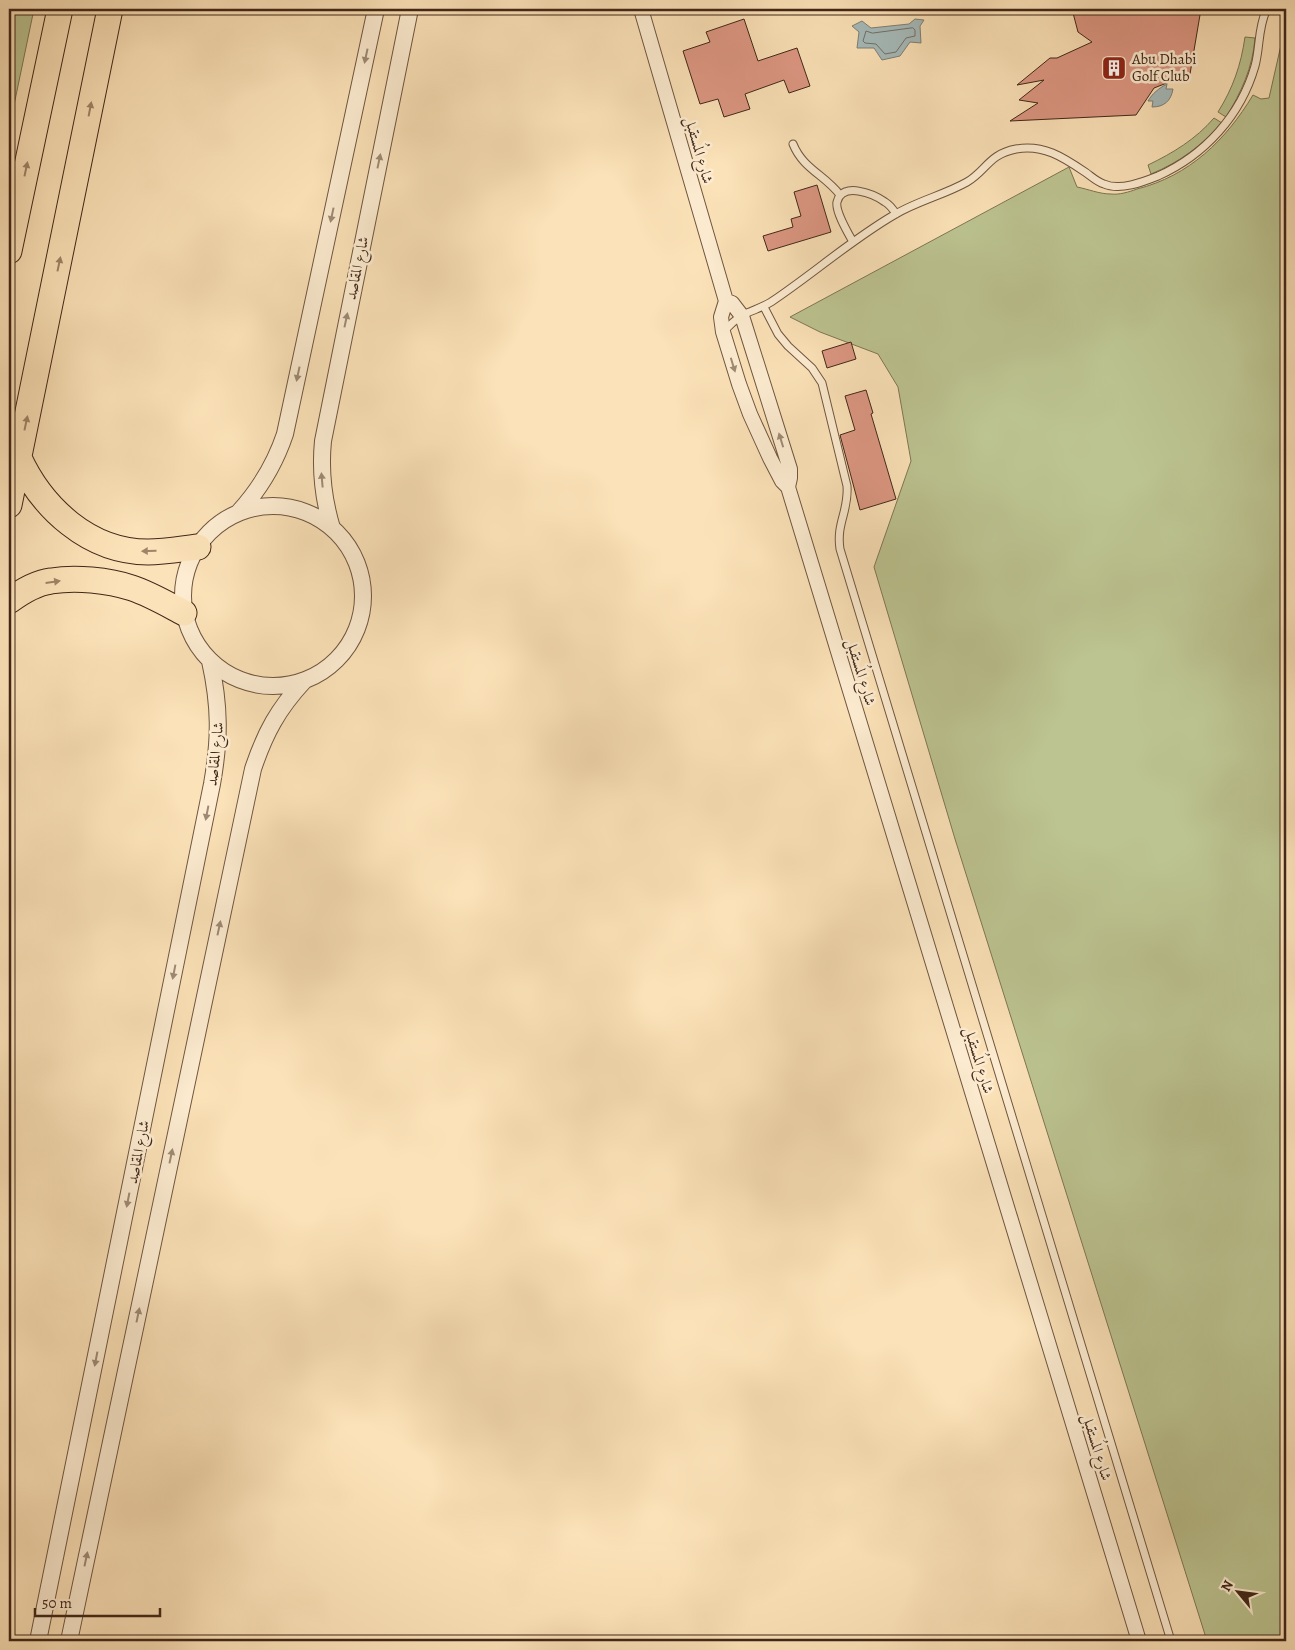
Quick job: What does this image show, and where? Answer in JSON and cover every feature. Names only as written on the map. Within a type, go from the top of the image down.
[{"type":"highway","points":[[9,251],[60,9]]},
{"type":"highway","points":[[9,505],[110,9]]},
{"type":"highway","points":[[19,458],[35,488],[57,514],[70,525],[96,539],[116,547],[148,552],[198,547]]},
{"type":"highway","points":[[9,601],[26,590],[50,581],[103,581],[133,588],[184,613]]},
{"type":"street","points":[[238,513],[272,467],[285,434],[376,9]]},
{"type":"street","name":"شارع المقاصد","points":[[332,528],[322,478],[322,441],[410,9]]},
{"type":"street","name":"شارع المُستقبل","points":[[641,9],[726,301],[721,318],[724,332],[750,414],[777,473],[788,487],[1139,1641]]},
{"type":"street","name":"شارع المُستقبل","points":[[726,301],[732,304],[742,316],[790,469],[788,487]]},
{"type":"street","points":[[277,506],[297,509],[316,516],[332,528],[348,545],[358,566],[363,589],[362,612],[355,634],[342,654],[325,670],[304,681],[284,686],[264,686],[244,682],[226,674],[210,661],[198,646],[188,627],[184,613],[183,593],[186,573],[198,547],[212,530],[238,513],[257,507],[277,506]]},
{"type":"street","name":"شارع المقاصد","points":[[38,1641],[212,784],[219,735],[218,710],[210,661]]},
{"type":"street","points":[[69,1641],[249,785],[255,762],[268,729],[284,704],[304,681]]},
{"type":"lane","points":[[724,332],[742,316],[764,307],[853,242],[896,214],[969,180],[991,159],[1013,150],[1036,148],[1050,152],[1078,167],[1104,185],[1116,186],[1146,181],[1182,163],[1200,150],[1230,119],[1242,99],[1255,66],[1264,10],[1274,9]]},
{"type":"lane","points":[[793,144],[797,154],[807,166],[827,180],[840,195]]},
{"type":"lane","points":[[853,242],[838,209],[837,202],[840,195],[847,191],[855,190],[879,198],[887,203],[896,214]]},
{"type":"lane","points":[[764,307],[778,334],[818,375],[825,392],[847,486],[847,501],[838,532],[840,549],[1171,1641]]},
{"type":"green space","points":[[9,9],[34,9],[9,129]]},
{"type":"green space","points":[[1286,23],[1286,1641],[1207,1641],[955,839],[874,567],[911,461],[898,387],[878,354],[820,332],[790,317],[1069,167],[1077,187],[1107,194],[1127,192],[1156,183],[1173,175],[1204,154],[1218,141],[1231,127],[1253,95],[1261,99],[1269,98]]},
{"type":"green space","points":[[1245,37],[1255,38],[1252,59],[1237,99],[1226,117],[1218,112],[1236,76]]},
{"type":"green space","points":[[1214,118],[1222,123],[1206,139],[1181,159],[1151,174],[1148,165],[1184,145],[1200,133]]},
{"type":"water","points":[[915,19],[924,20],[920,26],[921,43],[910,42],[900,56],[882,60],[874,48],[857,48],[859,32],[852,26],[862,21],[871,28],[909,24]]},
{"type":"water","points":[[1167,84],[1166,89],[1173,89],[1169,100],[1156,107],[1152,107],[1153,101],[1148,101],[1156,91]]},
{"type":"building","name":"Abu Dhabi Golf Club","points":[[1072,9],[1201,9],[1190,74],[1154,88],[1136,115],[1010,121],[1038,103],[1019,100],[1044,80],[1017,85],[1050,58],[1057,58],[1092,42],[1078,32]]},
{"type":"building","points":[[744,19],[758,61],[797,48],[810,86],[789,93],[784,80],[745,94],[750,109],[724,117],[718,99],[700,104],[683,51],[710,42],[706,32]]},
{"type":"building","points":[[817,185],[831,232],[768,251],[763,236],[793,227],[791,219],[801,216],[794,192]]},
{"type":"building","points":[[851,342],[856,359],[827,368],[822,351]]},
{"type":"building","points":[[866,390],[873,413],[871,414],[896,499],[860,510],[840,435],[855,430],[845,396]]},
{"type":"place","name":"Abu Dhabi Golf Club","points":[[1114,68]]}]
